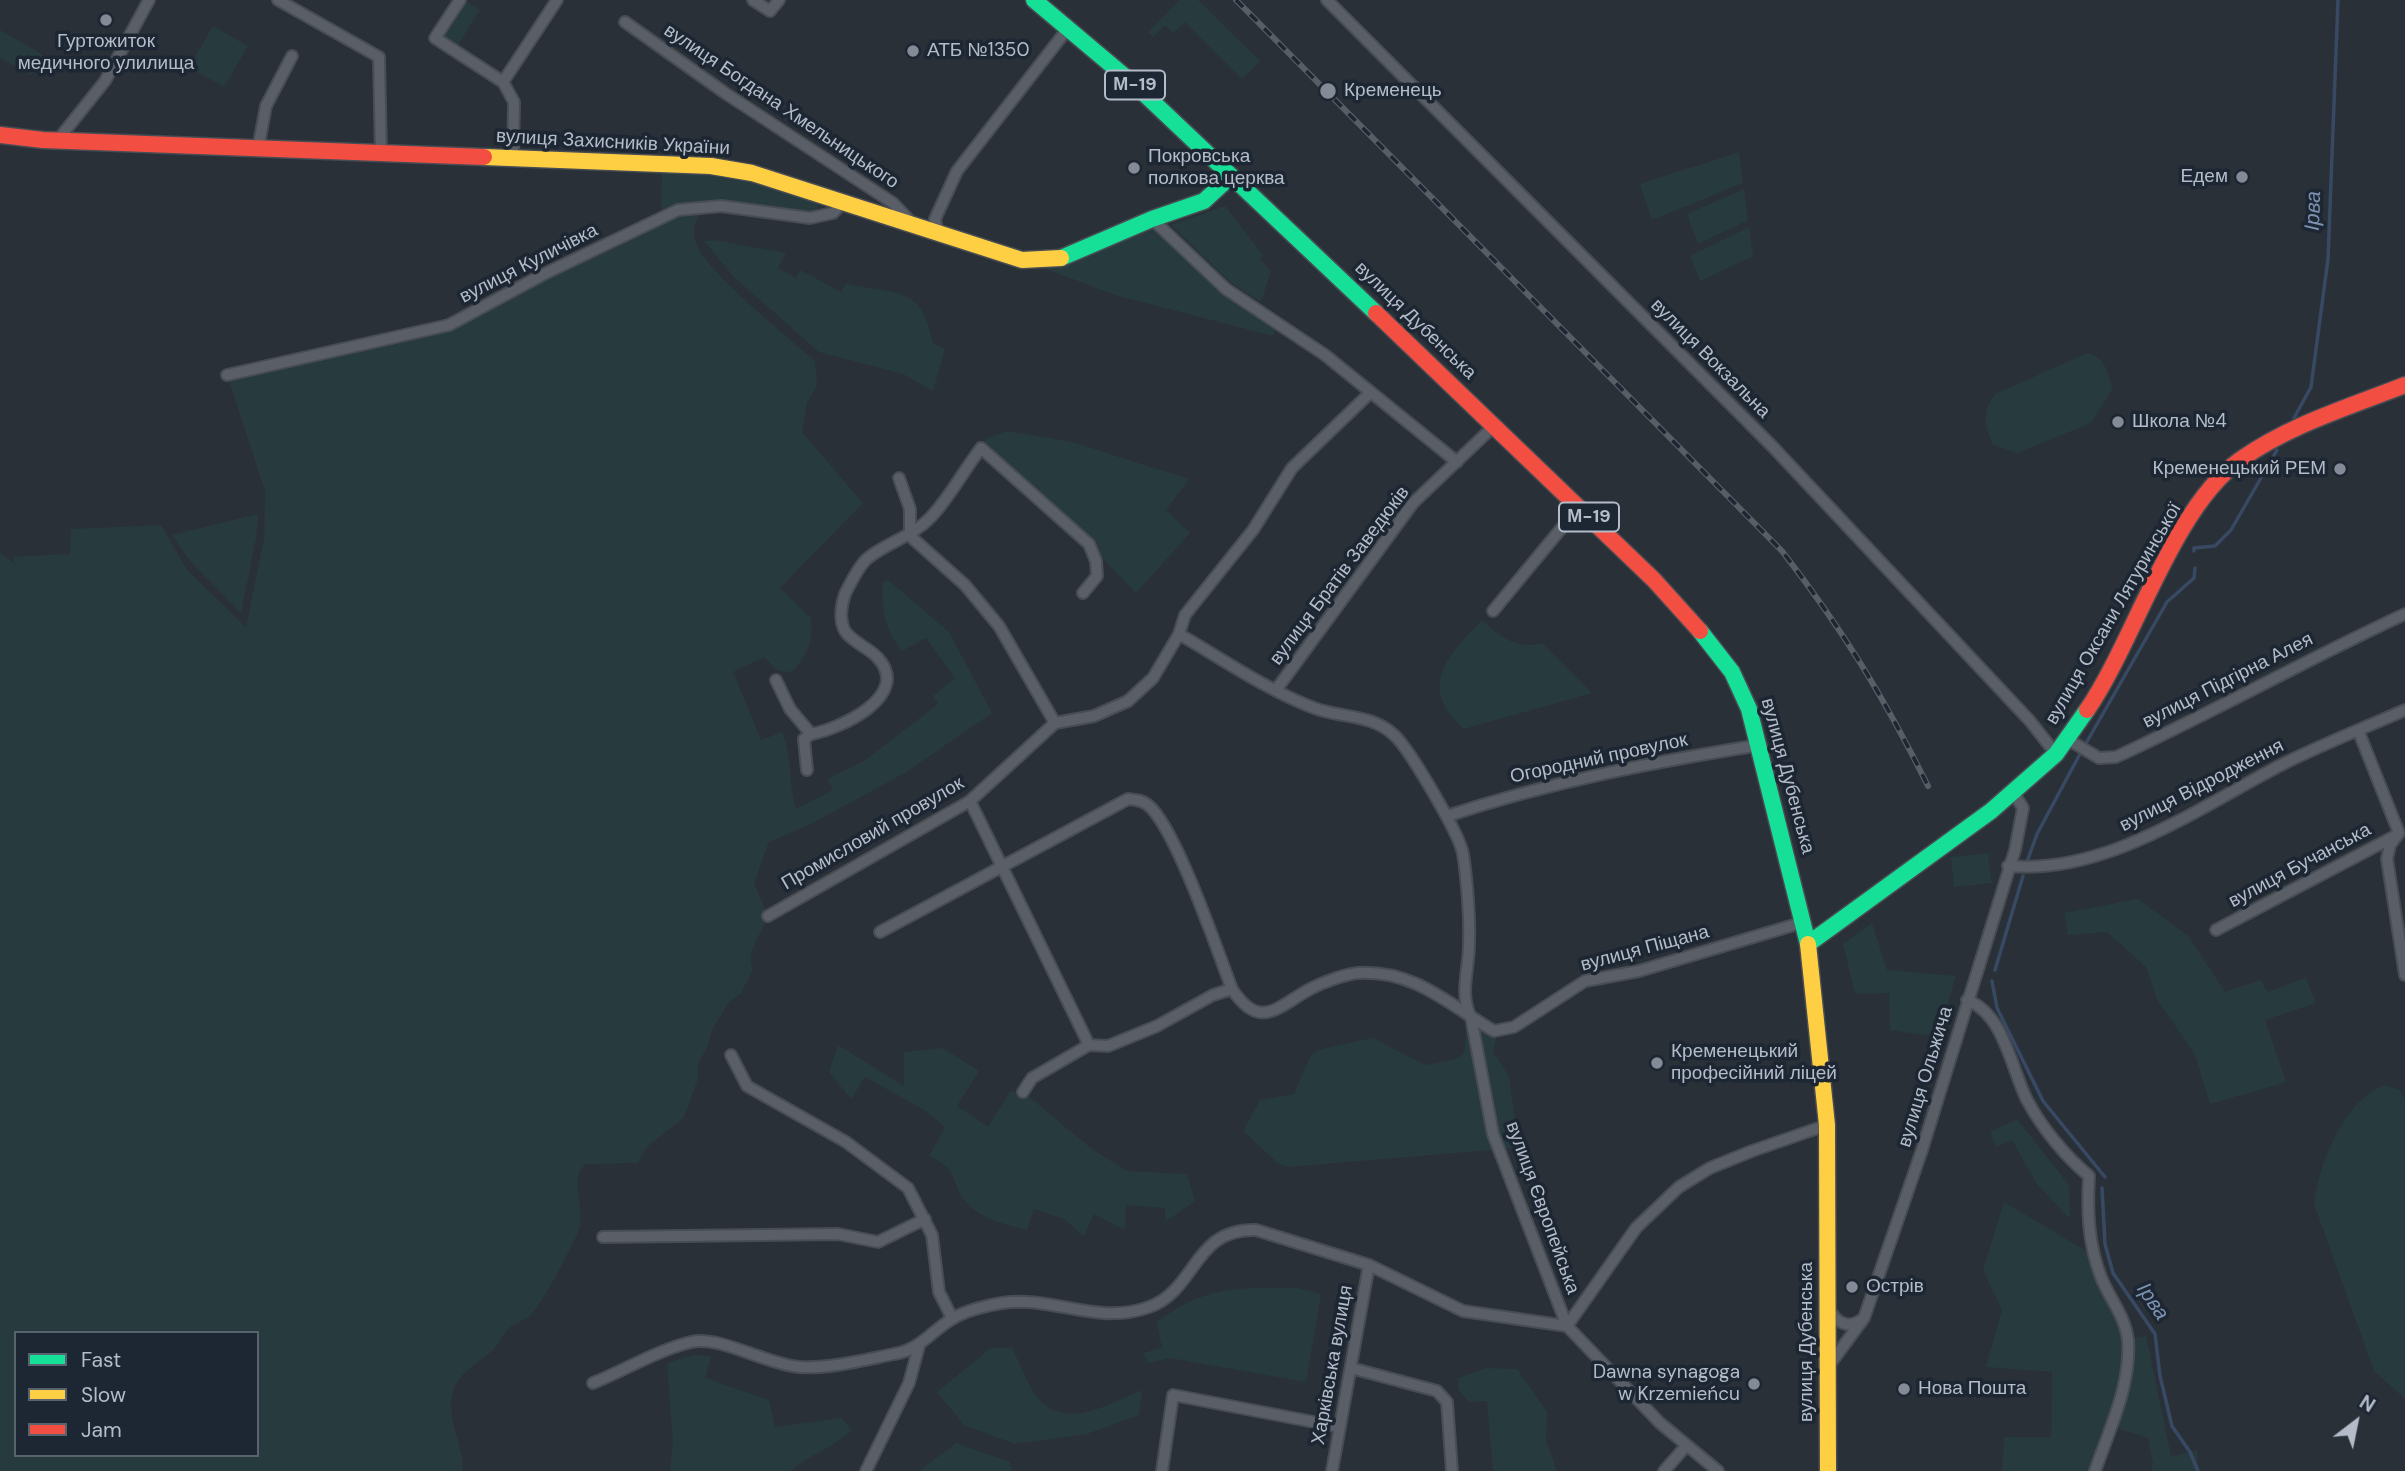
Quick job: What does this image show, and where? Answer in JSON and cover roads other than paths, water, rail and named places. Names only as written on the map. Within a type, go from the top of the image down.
[{"type":"main road","name":"М-19","points":[[1034,0],[1135,85],[1231,176]]},
{"type":"main road","name":"вулиця Захисників України","points":[[0,135],[57,141],[711,166],[752,173],[1022,260],[1052,261],[1076,254],[1152,219],[1204,201],[1231,176]]},
{"type":"main road","name":"вулиця Дубенська","points":[[1231,176],[1654,580],[1713,646],[1732,672],[1760,745],[1808,944],[1827,1125],[1830,1364],[1828,1471]]},
{"type":"main road","name":"вулиця Оксани Лятуринської","points":[[1808,944],[2013,792],[2056,754],[2090,705],[2182,531],[2214,486],[2239,461],[2268,442],[2304,424],[2405,385]]},
{"type":"street","points":[[57,141],[105,81],[149,0]]},
{"type":"street","points":[[278,0],[379,57],[381,154]]},
{"type":"street","points":[[460,0],[435,38],[503,82],[514,102],[513,159]]},
{"type":"street","points":[[503,82],[558,0]]},
{"type":"street","points":[[753,0],[771,11],[779,0]]},
{"type":"street","name":"вулиця Вокзальна","points":[[1327,0],[1772,446],[2023,713],[2056,754]]},
{"type":"street","name":"вулиця Богдана Хмельницького","points":[[625,22],[725,93],[892,203],[911,220],[912,226]]},
{"type":"street","points":[[938,234],[934,219],[957,171],[1069,27]]},
{"type":"street","points":[[258,149],[265,106],[292,57]]},
{"type":"street","name":"вулиця Куличівка","points":[[227,375],[449,325],[544,274],[678,209],[721,206],[810,218],[833,213],[842,202]]},
{"type":"street","points":[[1152,219],[1226,289],[1325,355],[1457,461]]},
{"type":"street","points":[[899,478],[910,509],[910,537],[965,585],[999,625],[1055,723],[1094,716],[1128,701],[1153,678],[1179,634],[1185,615],[1253,530],[1292,468],[1371,392]]},
{"type":"street","name":"вулиця Братів Заведюків","points":[[1276,690],[1413,503],[1494,426]]},
{"type":"street","points":[[807,769],[804,740],[811,734],[839,727],[855,717],[877,701],[887,684],[887,673],[879,659],[846,632],[841,616],[844,596],[867,559],[910,537],[932,516],[981,448],[1089,544],[1096,561],[1097,576],[1083,593]]},
{"type":"street","points":[[1493,611],[1579,507]]},
{"type":"street","name":"вулиця Підгірна Алея","points":[[2067,739],[2099,758],[2116,757],[2213,710],[2323,651],[2405,614]]},
{"type":"street","name":"вулиця Європейська","points":[[1179,634],[1276,690],[1316,709],[1371,720],[1395,735],[1458,834],[1463,853],[1469,943],[1464,1003],[1471,1017],[1493,1134],[1567,1326],[1660,1423],[1718,1471]]},
{"type":"street","points":[[776,680],[790,709],[811,734]]},
{"type":"street","name":"вулиця Відродження","points":[[2008,866],[2035,869],[2079,861],[2133,842],[2304,754],[2405,710]]},
{"type":"street","name":"Промисловий провулок","points":[[768,916],[970,801],[1055,723]]},
{"type":"street","name":"вулиця Бучанська","points":[[2358,730],[2402,832]]},
{"type":"street","name":"Огородний провулок","points":[[1447,816],[1525,790],[1629,767],[1760,745]]},
{"type":"street","name":"вулиця Ольжича","points":[[1830,1364],[1864,1318],[1922,1150],[2015,850],[2024,808],[2013,792]]},
{"type":"street","points":[[880,932],[1128,799],[1140,800],[1149,806],[1166,830],[1202,911],[1232,989],[1213,995],[1157,1026],[1108,1046],[1089,1045],[1032,1078],[1023,1092]]},
{"type":"street","points":[[970,801],[1089,1045]]},
{"type":"street","name":"вулиця Бучанська","points":[[2217,930],[2402,832]]},
{"type":"street","name":"вулиця Бучанська","points":[[2402,832],[2390,845],[2387,859],[2395,892],[2405,975]]},
{"type":"street","name":"вулиця Піщана","points":[[1232,989],[1249,1009],[1261,1014],[1288,1005],[1312,988],[1357,973],[1398,978],[1436,991],[1494,1031],[1514,1027],[1585,981],[1639,971],[1804,922]]},
{"type":"street","points":[[1967,1000],[1980,1005],[1997,1029],[2038,1117],[2074,1163],[2089,1176],[2087,1226],[2101,1277],[2116,1303],[2128,1339],[2125,1384],[2095,1471]]},
{"type":"street","points":[[731,1055],[747,1086],[846,1142],[892,1173],[908,1188],[932,1235],[939,1292],[952,1318]]},
{"type":"street","points":[[593,1382],[693,1342],[721,1343],[759,1359],[799,1367],[897,1354],[919,1346],[952,1318],[1000,1303],[1027,1301],[1097,1315],[1150,1307],[1178,1286],[1212,1243],[1225,1234],[1240,1230],[1256,1230],[1369,1265],[1463,1311],[1567,1326],[1636,1228],[1679,1186],[1741,1156],[1827,1125]]},
{"type":"street","points":[[603,1237],[838,1234],[878,1242],[925,1219]]},
{"type":"street","name":"Харківська вулиця","points":[[1332,1471],[1369,1265]]},
{"type":"street","points":[[1829,1309],[1833,1317],[1844,1324],[1856,1324],[1864,1318]]},
{"type":"street","points":[[866,1471],[909,1383],[919,1346]]},
{"type":"street","points":[[1351,1368],[1437,1391],[1447,1402],[1452,1471]]},
{"type":"street","points":[[1162,1471],[1173,1395],[1340,1427]]},
{"type":"street","points":[[1664,1471],[1686,1446]]},
{"type":"waterway","name":"Ірва","points":[[2294,418],[2311,387],[2328,259],[2338,0]]},
{"type":"waterway","name":"Ірва","points":[[2194,551],[2194,548],[2215,546],[2231,530],[2277,450]]},
{"type":"waterway","name":"Ірва","points":[[2085,745],[2167,602],[2194,578],[2195,568]]},
{"type":"waterway","name":"Ірва","points":[[2028,859],[2037,834],[2081,752]]},
{"type":"waterway","name":"Ірва","points":[[1995,970],[2023,876]]},
{"type":"waterway","name":"Ірва","points":[[1992,981],[1997,1008],[2043,1101],[2105,1177]]},
{"type":"waterway","name":"Ірва","points":[[2102,1188],[2105,1244],[2113,1273],[2155,1334],[2160,1376],[2172,1426],[2190,1452],[2198,1471]]},
{"type":"railway","points":[[1236,0],[1782,551],[1861,665],[1928,786]]},
{"type":"place","name":"Гуртожиток медичного улилища","points":[[106,20]]},
{"type":"place","name":"АТБ №1350","points":[[913,51]]},
{"type":"place","name":"Кременець","points":[[1328,91]]},
{"type":"place","name":"Покровська полкова церква","points":[[1134,168]]},
{"type":"place","name":"Едем","points":[[2242,177]]},
{"type":"place","name":"Школа №4","points":[[2118,422]]},
{"type":"place","name":"Кременецький РЕМ","points":[[2340,469]]},
{"type":"place","name":"Кременецький професійний ліцей","points":[[1657,1063]]},
{"type":"place","name":"Острів","points":[[1852,1287]]},
{"type":"place","name":"Dawna synagoga w Krzemieńcu","points":[[1754,1384]]},
{"type":"place","name":"Нова Пошта","points":[[1904,1389]]}]
